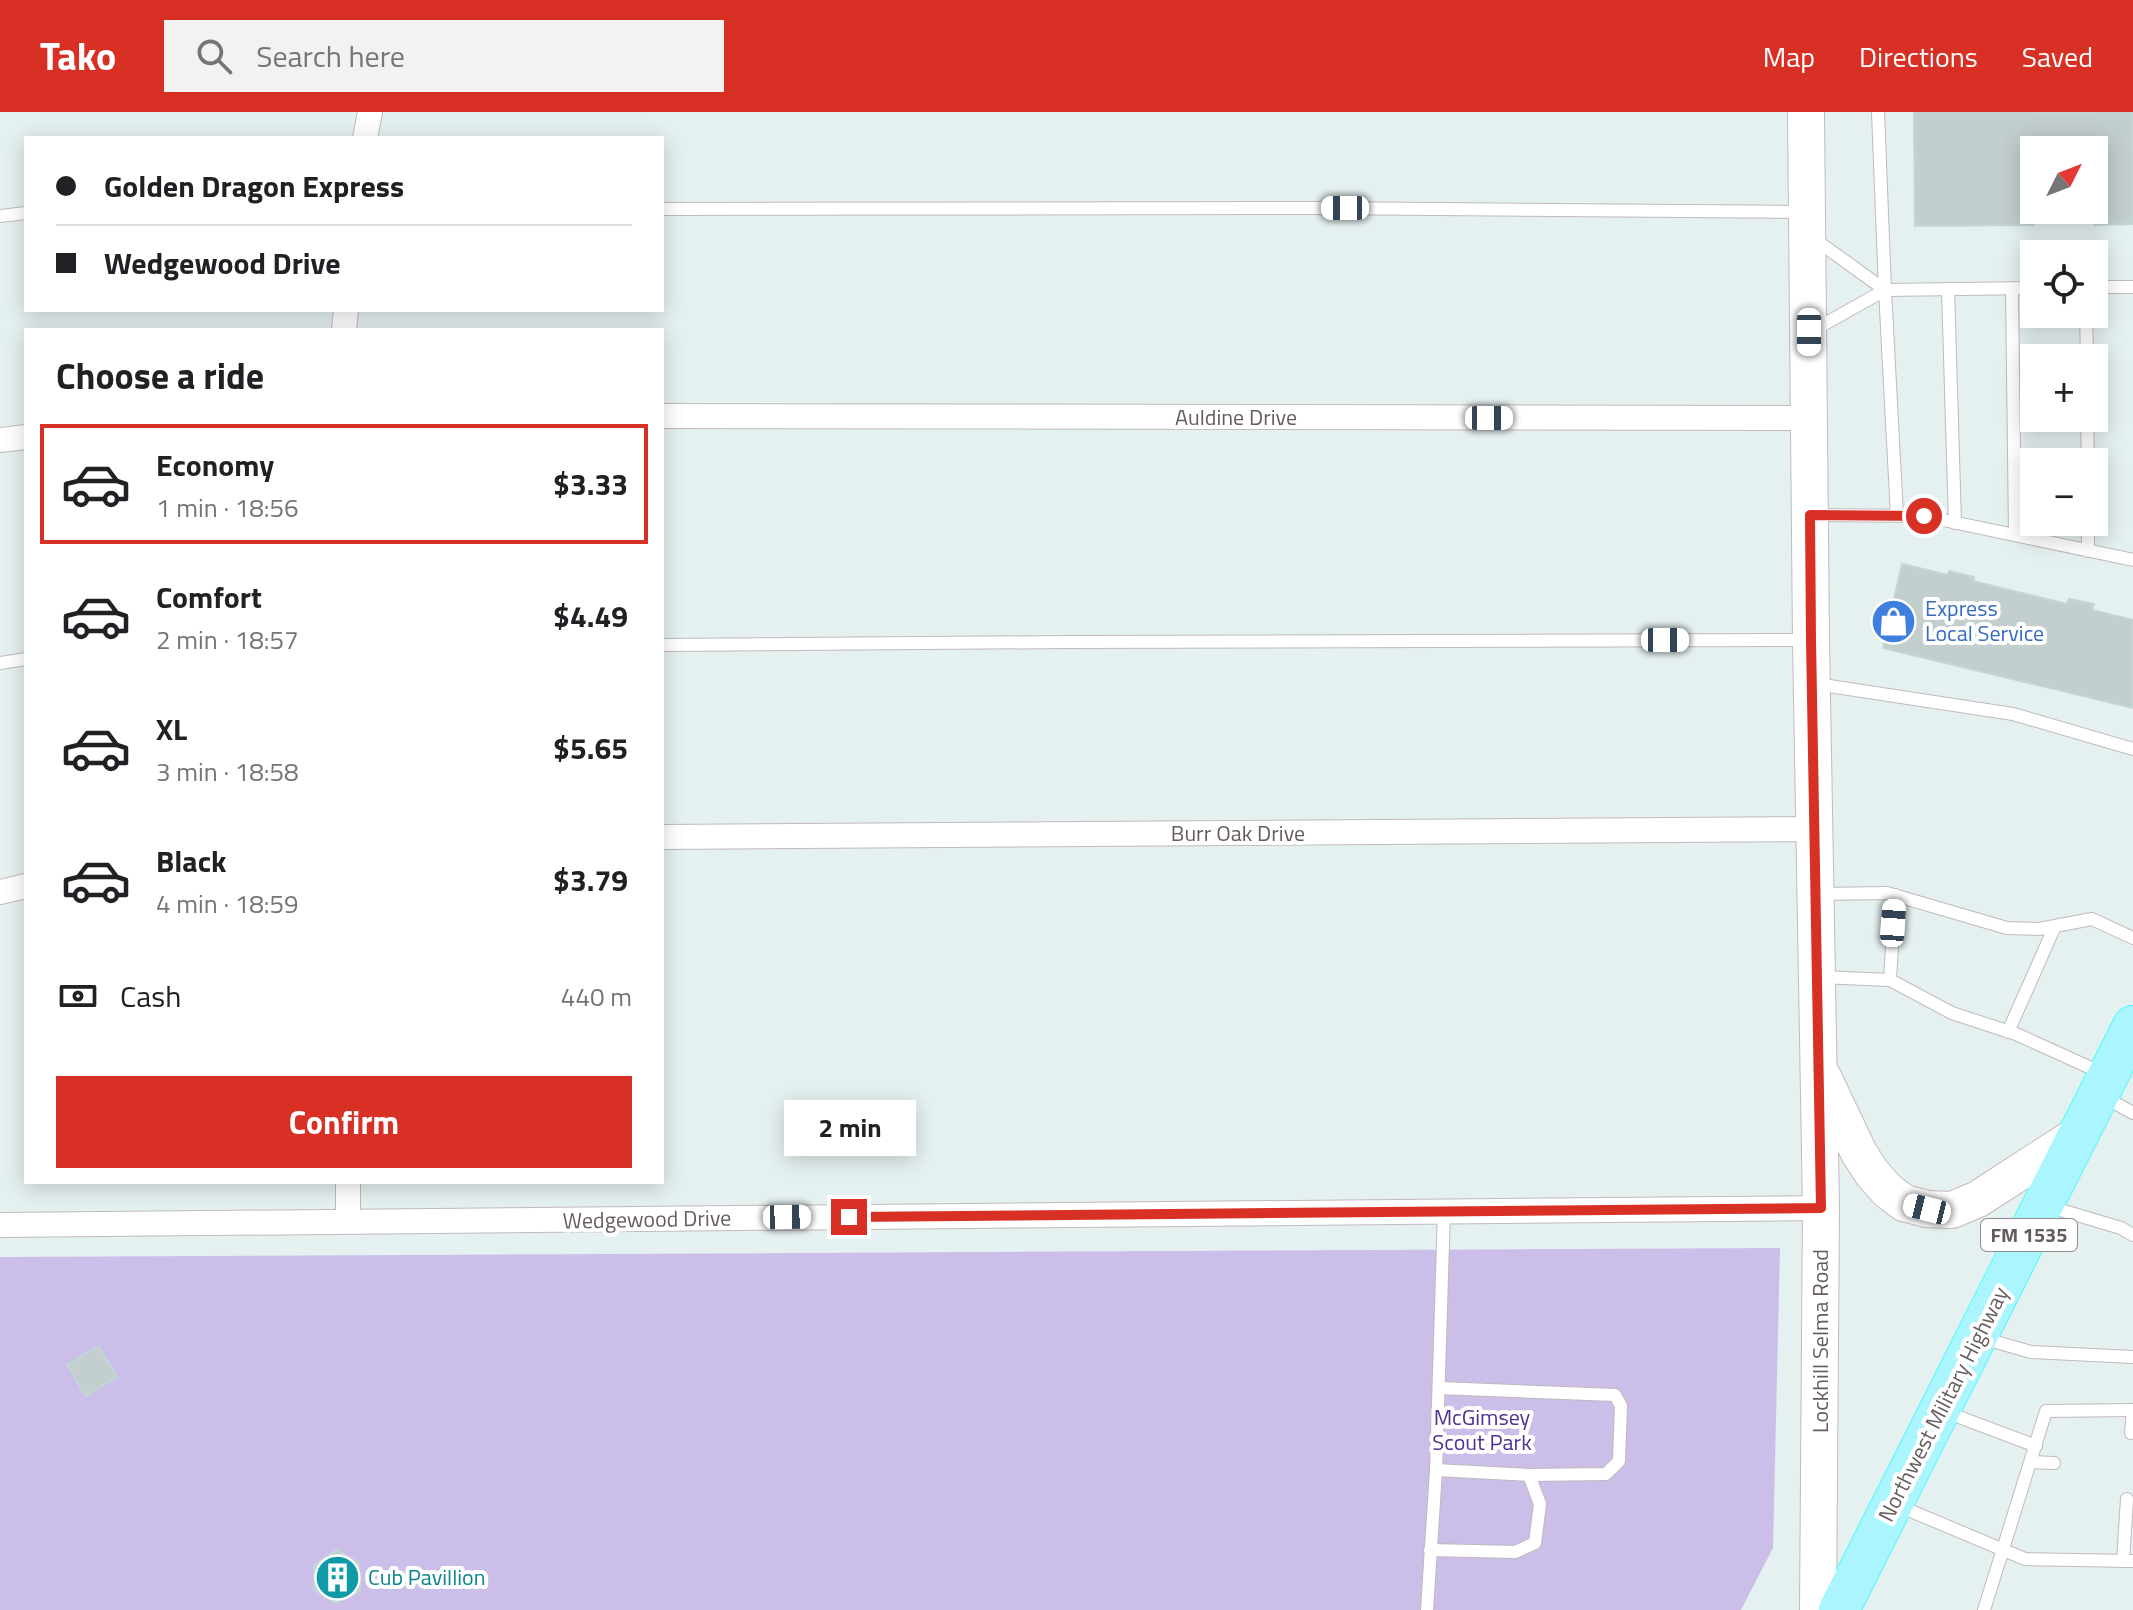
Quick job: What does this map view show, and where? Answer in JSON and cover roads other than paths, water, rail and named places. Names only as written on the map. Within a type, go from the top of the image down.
[{"type":"main road","name":"Lockhill Selma Road","points":[[1806,112],[1821,1208],[1818,1610]]},
{"type":"main road","name":"Northwest Military Highway","points":[[1839,1610],[2080,1133],[2114,1095],[2131,1036]]},
{"type":"main road","points":[[1818,1066],[1859,1153],[1872,1173],[1904,1203],[1927,1209],[1952,1210],[1978,1199],[2080,1133]]},
{"type":"street","points":[[365,136],[370,112]]},
{"type":"street","name":"Auldine Drive","points":[[664,416],[1809,418]]},
{"type":"street","points":[[0,440],[24,437]]},
{"type":"street","name":"Burr Oak Drive","points":[[664,837],[1814,829]]},
{"type":"street","points":[[0,892],[24,886]]},
{"type":"street","points":[[348,1184],[348,1221]]},
{"type":"street","name":"Wedgewood Drive","points":[[0,1225],[1821,1208]]},
{"type":"lane","points":[[1878,112],[1897,516]]},
{"type":"lane","points":[[664,209],[1330,208],[1807,223],[1885,290]]},
{"type":"lane","points":[[0,216],[24,213]]},
{"type":"lane","points":[[2108,287],[2133,287]]},
{"type":"lane","points":[[2012,288],[2015,535]]},
{"type":"lane","points":[[1809,332],[1885,290],[2020,288]]},
{"type":"lane","points":[[1948,289],[1955,523]]},
{"type":"lane","points":[[1810,515],[1924,516],[2133,560]]},
{"type":"lane","points":[[2088,536],[2088,551]]},
{"type":"lane","points":[[664,645],[1811,640]]},
{"type":"lane","points":[[0,663],[24,659]]},
{"type":"lane","points":[[1813,684],[2013,714],[2133,749]]},
{"type":"lane","points":[[1815,894],[1887,893],[2007,928],[2039,929],[2092,919],[2133,938]]},
{"type":"lane","points":[[1890,980],[1895,895]]},
{"type":"lane","points":[[2008,1032],[2055,926]]},
{"type":"lane","points":[[1817,976],[1890,980],[1952,1013],[2008,1032],[2114,1095]]},
{"type":"lane","points":[[2044,1205],[2121,1228],[2133,1235]]},
{"type":"lane","points":[[1427,1610],[1436,1470],[1444,1211]]},
{"type":"lane","points":[[1977,1336],[2031,1352],[2133,1357]]},
{"type":"lane","points":[[1436,1470],[1529,1475],[1606,1474],[1619,1461],[1621,1406],[1615,1395],[1439,1388]]},
{"type":"lane","points":[[1940,1409],[2036,1446]]},
{"type":"lane","points":[[1984,1610],[2046,1411],[2133,1410],[2131,1433]]},
{"type":"lane","points":[[2031,1462],[2054,1463]]},
{"type":"lane","points":[[1430,1550],[1515,1552],[1535,1543],[1540,1504],[1529,1475]]},
{"type":"lane","points":[[1893,1503],[2025,1559],[2128,1561],[2127,1499]]},
{"type":"place","name":"Express Local Service","points":[[1894,621]]},
{"type":"place","name":"Cub Pavillion","points":[[337,1577]]},
{"type":"park label","name":"McGimsey Scout Park","points":[[1482,1430]]}]
